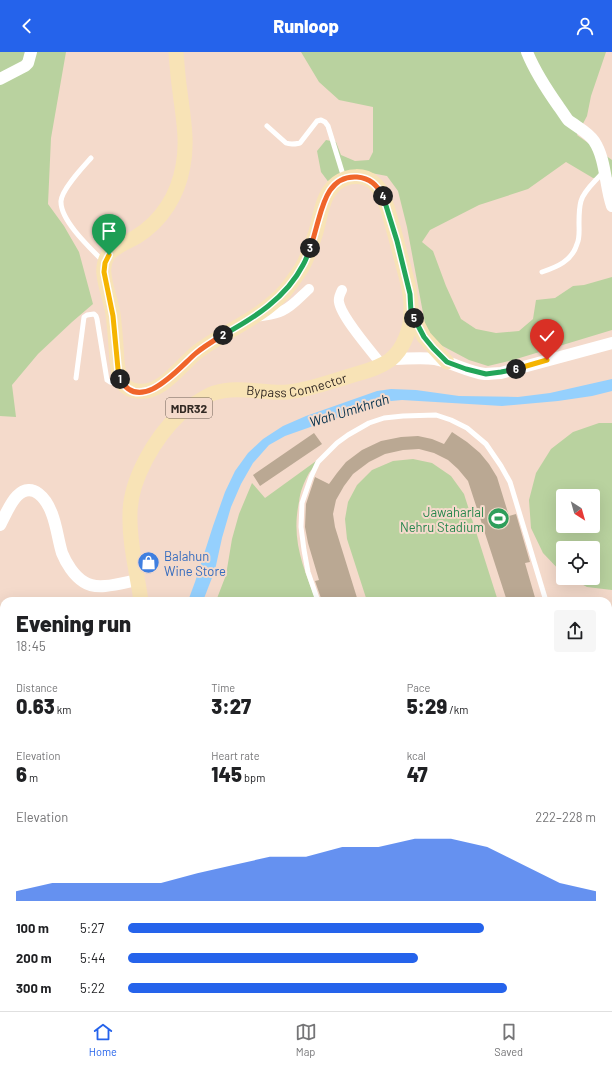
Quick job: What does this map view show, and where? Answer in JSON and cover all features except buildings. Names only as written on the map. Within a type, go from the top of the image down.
[{"type":"main road","points":[[123,384],[118,369],[113,316],[104,272],[105,263],[109,255],[116,248],[151,226],[163,214],[172,200],[179,181],[185,150],[176,52]]},
{"type":"main road","points":[[344,179],[361,177],[368,180],[374,184],[384,197],[407,281],[410,294],[411,312],[409,327],[405,340],[399,350],[387,362]]},
{"type":"main road","name":"MDR32","points":[[123,384],[128,389],[141,392],[158,387],[196,353],[220,336],[251,318],[285,291],[303,265],[310,249],[324,200],[335,185],[344,179]]},
{"type":"main road","points":[[411,312],[424,337],[447,362]]},
{"type":"main road","name":"Bypass Connector","points":[[140,597],[130,533],[130,512],[133,492],[141,470],[149,455],[161,436],[180,414],[204,398],[215,393],[244,390],[288,392],[303,390],[367,371],[387,362]]},
{"type":"street","points":[[0,78],[25,66],[28,63],[31,52]]},
{"type":"street","points":[[527,52],[533,68],[568,119],[584,131],[599,149],[612,206]]},
{"type":"street","points":[[251,318],[283,311],[309,288]]},
{"type":"street","points":[[342,290],[338,299],[341,310],[348,320],[387,362]]},
{"type":"street","name":"Bypass Connector","points":[[387,362],[422,358],[447,362],[486,374],[501,372],[612,343]]},
{"type":"street","points":[[0,525],[18,495],[28,490],[35,491],[44,497],[50,508],[64,556],[70,568],[79,578],[89,585],[96,586],[138,580]]},
{"type":"lane","points":[[267,126],[286,143],[294,144],[300,143],[317,121],[321,120],[325,122],[331,133],[344,179]]},
{"type":"lane","points":[[91,158],[72,180],[63,193],[61,201],[63,210],[70,225],[80,238],[105,263]]},
{"type":"lane","points":[[542,272],[561,264],[572,254],[577,245],[581,200],[604,171]]},
{"type":"lane","points":[[76,378],[84,316],[94,314],[97,319],[107,380],[110,382],[123,384]]},
{"type":"lane","points":[[317,597],[308,572],[300,527],[302,503],[318,462],[348,434],[369,423],[384,418],[436,415],[467,428],[486,444],[501,466],[510,482],[545,597]]},
{"type":"green space","points":[[0,52],[66,52],[51,138],[48,204],[64,226],[79,252],[93,304],[38,354],[12,385],[16,417],[0,416]]},
{"type":"green space","points":[[301,52],[606,52],[591,96],[587,116],[577,135],[612,160],[612,177],[593,178],[566,162],[528,189],[479,205],[430,230],[422,242],[433,251],[446,286],[461,319],[476,329],[496,333],[519,331],[533,319],[536,300],[555,298],[573,286],[584,285],[612,277],[612,330],[513,360],[488,366],[469,360],[437,343],[426,329],[407,227],[398,191],[387,176],[371,173],[330,184],[321,172],[317,151],[326,140],[336,142],[341,155],[355,161],[369,160],[373,152],[373,107],[339,100],[319,82]]},
{"type":"green space","points":[[599,423],[612,423],[612,590],[587,587],[583,585],[600,585],[600,541],[556,541],[556,567],[543,553],[531,528],[529,500],[536,473],[551,449],[573,432]]},
{"type":"green space","points":[[323,456],[309,473],[304,483],[300,495],[296,529],[297,541],[303,564],[315,597],[218,597],[226,575],[232,539],[239,514],[252,483],[265,498]]},
{"type":"green space","points":[[413,459],[432,463],[451,476],[464,494],[497,597],[366,597],[347,539],[345,519],[348,502],[357,485],[372,470],[393,461]]},
{"type":"water","name":"Wah Umkhrah","points":[[612,379],[612,391],[592,396],[558,401],[502,406],[402,400],[381,402],[285,436],[269,445],[253,463],[241,484],[231,507],[215,570],[205,597],[189,597],[225,492],[235,471],[248,453],[263,439],[283,426],[306,416],[377,391],[391,389],[416,390],[459,396],[518,397],[550,393]]},
{"type":"place","name":"Jawaharlal Nehru Stadium","points":[[499,519]]},
{"type":"place","name":"Balahun Wine Store","points":[[149,563]]},
{"type":"route","points":[[109,255],[105,263],[104,272],[113,316],[120,378],[128,389],[141,392],[149,390],[158,387],[196,353],[220,336],[257,314],[285,291],[303,265],[316,231],[324,200],[329,192],[335,185],[344,179],[361,177],[374,184],[384,197],[407,281],[410,294],[411,312],[424,337],[447,362],[486,374],[501,372],[547,360]]}]
